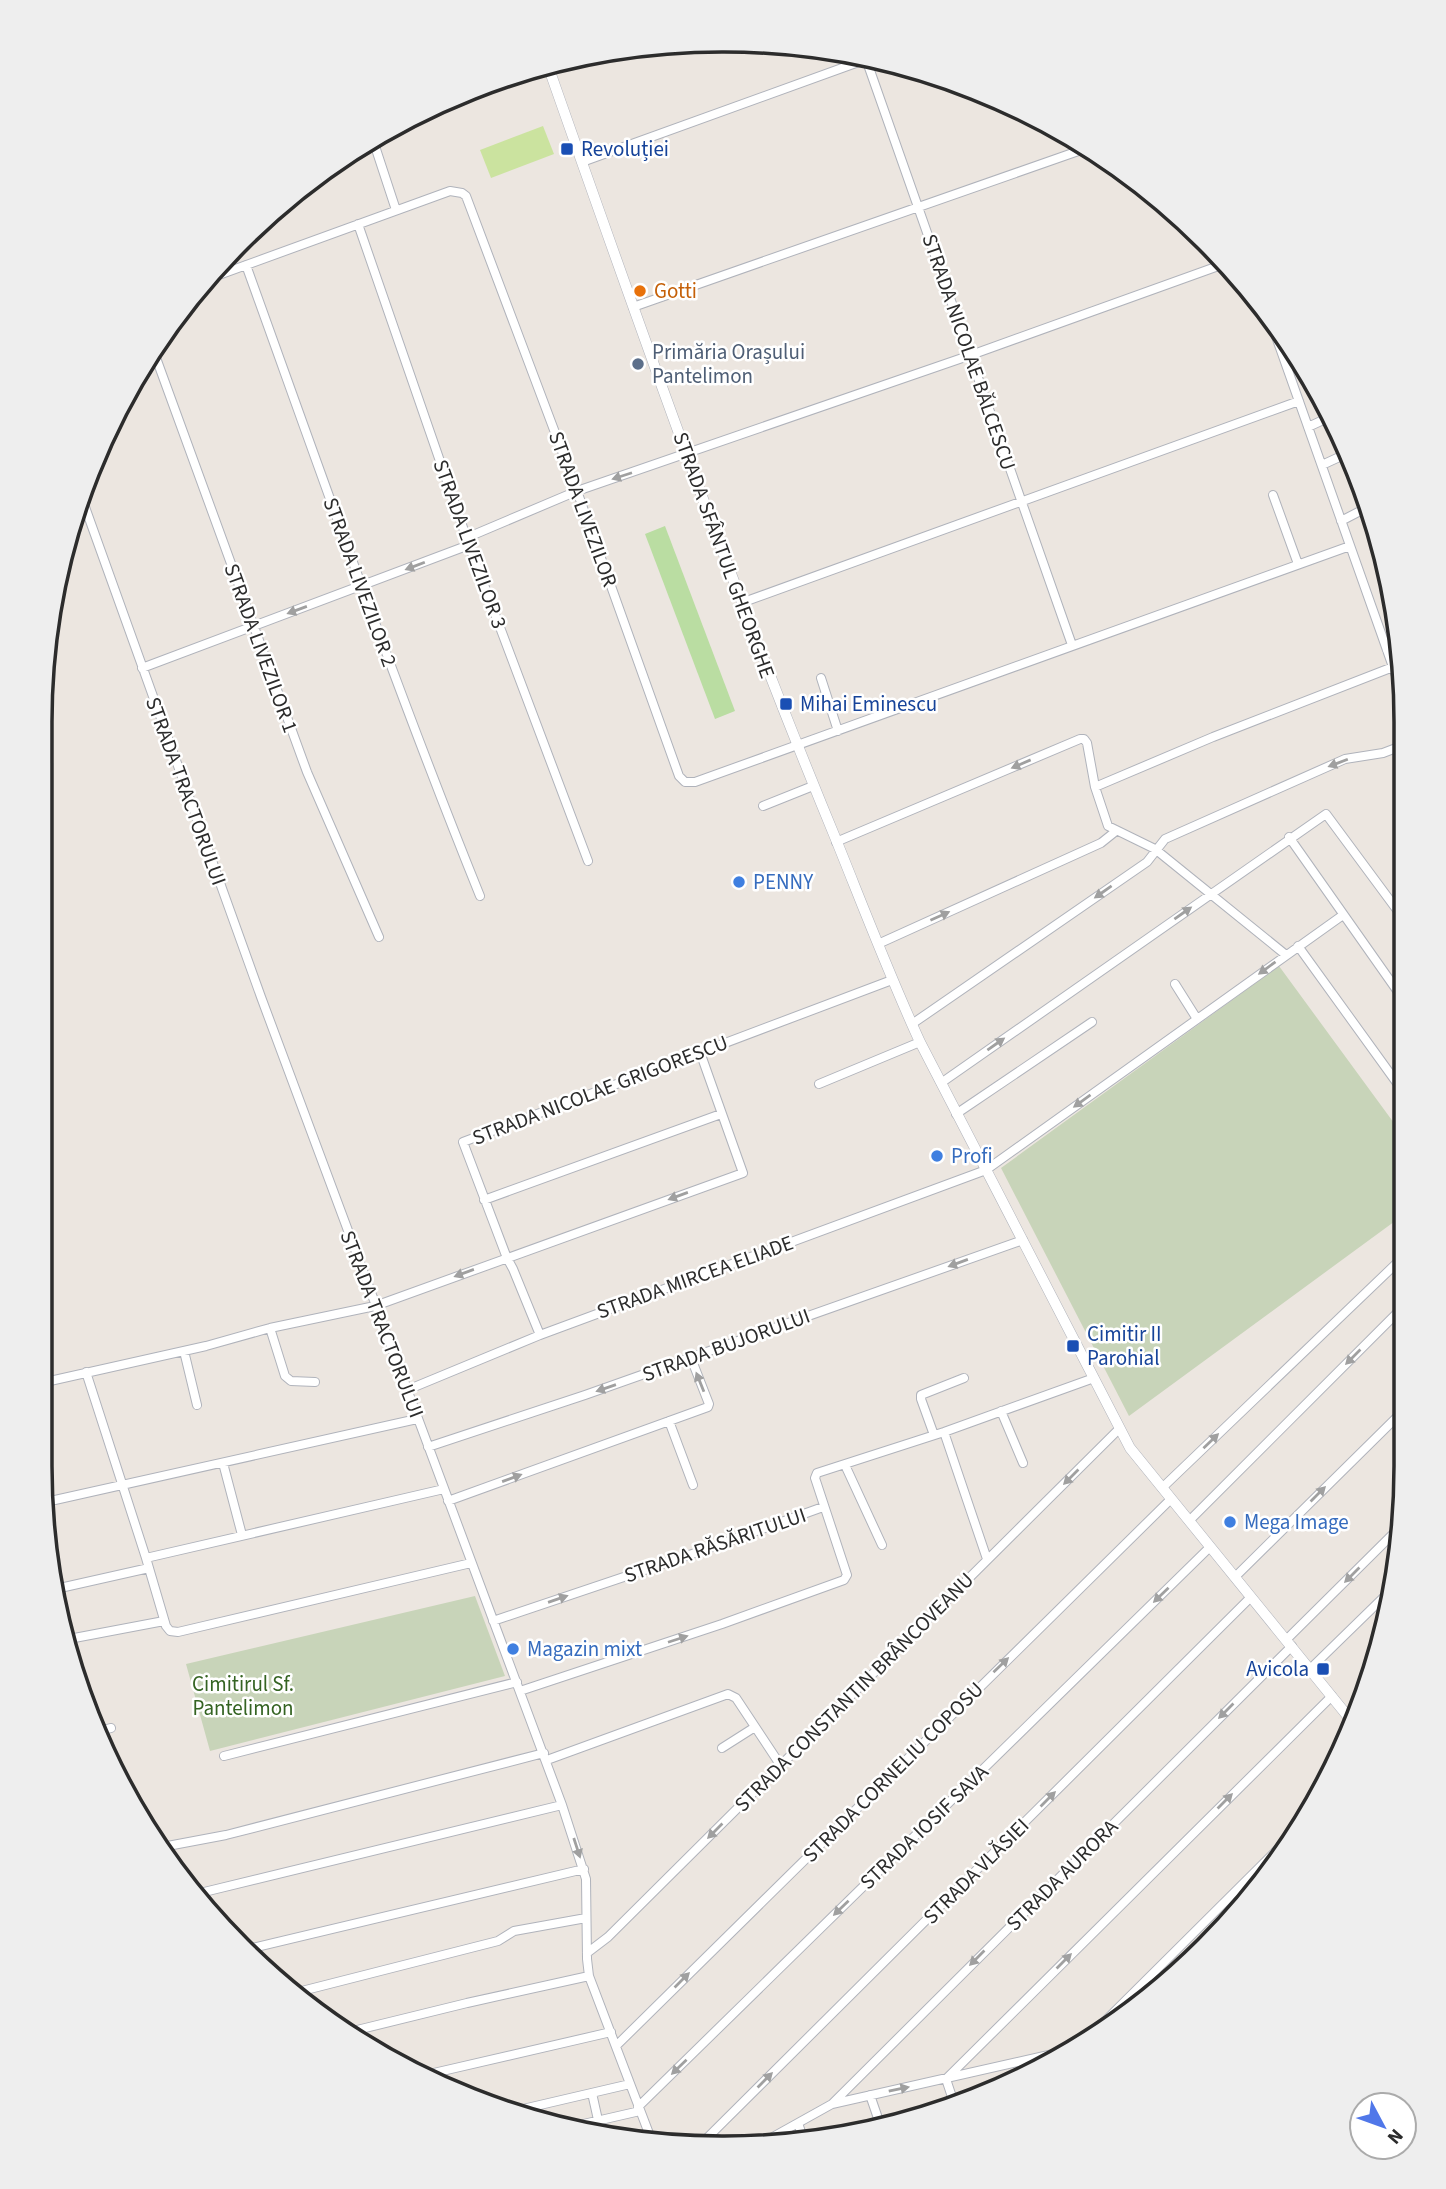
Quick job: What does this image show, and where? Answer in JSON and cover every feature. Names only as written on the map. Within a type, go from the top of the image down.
[{"type":"street","points":[[582,162],[851,64]]},
{"type":"street","name":"STRADA NICOLAE BĂLCESCU","points":[[869,69],[1072,645]]},
{"type":"street","name":"STRADA SFÂNTUL GHEORGHE","points":[[551,75],[741,603],[892,980],[920,1042],[1119,1429],[1137,1457],[1346,1714]]},
{"type":"street","points":[[376,149],[396,210]]},
{"type":"street","points":[[633,307],[1075,152]]},
{"type":"street","name":"STRADA LIVEZILOR","points":[[228,272],[450,191],[467,196],[682,779],[695,782],[797,746]]},
{"type":"street","name":"STRADA LIVEZILOR 3","points":[[358,224],[468,541],[587,861]]},
{"type":"street","name":"STRADA LIVEZILOR 2","points":[[246,265],[360,586],[480,896]]},
{"type":"street","points":[[142,668],[360,586],[577,491],[1214,267]]},
{"type":"street","points":[[1281,350],[1390,659]]},
{"type":"street","name":"STRADA LIVEZILOR 1","points":[[158,362],[306,772],[379,937]]},
{"type":"street","points":[[741,603],[1299,401]]},
{"type":"street","points":[[1308,427],[1321,421]]},
{"type":"street","points":[[1322,465],[1338,458]]},
{"type":"street","points":[[1273,495],[1298,564]]},
{"type":"street","points":[[1341,521],[1359,511]]},
{"type":"street","name":"STRADA TRACTORULUI","points":[[87,512],[375,1306],[562,1805],[584,1869],[587,1886],[589,1976],[648,2132]]},
{"type":"street","points":[[797,746],[1350,546]]},
{"type":"street","points":[[1095,787],[1213,737],[1391,668]]},
{"type":"street","points":[[821,678],[838,731]]},
{"type":"street","points":[[836,842],[1084,739],[1105,821],[1116,831],[1155,849],[1286,955]]},
{"type":"street","points":[[912,1024],[1147,862],[1165,839],[1345,760],[1394,749]]},
{"type":"street","points":[[763,806],[813,786]]},
{"type":"street","points":[[940,1083],[1325,814],[1330,816],[1394,905]]},
{"type":"street","points":[[878,944],[1101,843],[1116,831]]},
{"type":"street","points":[[1289,837],[1394,986]]},
{"type":"street","name":"STRADA MIRCEA ELIADE","points":[[407,1390],[540,1335],[986,1170],[1343,915]]},
{"type":"street","points":[[1298,946],[1394,1079]]},
{"type":"street","name":"STRADA NICOLAE GRIGORESCU","points":[[540,1335],[507,1258],[463,1142],[892,980]]},
{"type":"street","points":[[1175,984],[1197,1019]]},
{"type":"street","points":[[957,1114],[1092,1022]]},
{"type":"street","points":[[819,1084],[920,1042]]},
{"type":"street","points":[[52,1381],[184,1351],[270,1328],[375,1306],[743,1173],[700,1052]]},
{"type":"street","points":[[484,1200],[721,1114]]},
{"type":"street","name":"STRADA BUJORULUI","points":[[428,1447],[691,1358],[1023,1240]]},
{"type":"street","points":[[1162,1488],[1394,1266]]},
{"type":"street","points":[[1189,1521],[1394,1316]]},
{"type":"street","points":[[270,1328],[285,1376],[290,1381],[314,1382]]},
{"type":"street","points":[[184,1351],[197,1405]]},
{"type":"street","points":[[448,1501],[709,1406],[691,1358]]},
{"type":"street","points":[[86,1373],[164,1620],[170,1631],[177,1632],[471,1563]]},
{"type":"street","points":[[934,1435],[920,1397],[964,1378]]},
{"type":"street","name":"STRADA RĂSĂRITULUI","points":[[494,1621],[823,1507],[815,1475],[817,1472],[944,1432],[1094,1378]]},
{"type":"street","points":[[1000,1412],[1023,1463]]},
{"type":"street","points":[[54,1500],[417,1419]]},
{"type":"street","points":[[1235,1577],[1394,1420]]},
{"type":"street","points":[[669,1421],[693,1485]]},
{"type":"street","name":"STRADA CONSTANTIN BRÂNCOVEANU","points":[[587,1953],[608,1937],[1119,1429]]},
{"type":"street","points":[[944,1432],[987,1559]]},
{"type":"street","points":[[223,1463],[242,1535]]},
{"type":"street","points":[[845,1465],[882,1545]]},
{"type":"street","points":[[146,1558],[444,1489]]},
{"type":"street","name":"STRADA CORNELIU COPOSU","points":[[616,2046],[1171,1499]]},
{"type":"street","points":[[224,1756],[518,1686],[722,1624],[847,1578],[823,1507]]},
{"type":"street","name":"STRADA AURORA","points":[[832,2104],[1389,1538]]},
{"type":"street","name":"STRADA IOSIF SAVA","points":[[639,2109],[1210,1547]]},
{"type":"street","points":[[63,1587],[149,1568]]},
{"type":"street","name":"STRADA VLĂSIEI","points":[[709,2136],[1251,1597]]},
{"type":"street","points":[[1310,1669],[1380,1601]]},
{"type":"street","points":[[75,1638],[164,1620]]},
{"type":"street","points":[[169,1845],[226,1835],[545,1756],[728,1694],[736,1698],[781,1766]]},
{"type":"street","points":[[946,2079],[1332,1696]]},
{"type":"street","points":[[722,1748],[755,1727]]},
{"type":"street","points":[[107,1729],[111,1728]]},
{"type":"street","points":[[206,1892],[562,1805]]},
{"type":"street","points":[[1120,2006],[1261,1866]]},
{"type":"street","points":[[256,1947],[584,1869]]},
{"type":"street","points":[[305,1990],[498,1941],[514,1931],[586,1918]]},
{"type":"street","points":[[359,2030],[589,1976]]},
{"type":"street","points":[[437,2072],[611,2032]]},
{"type":"street","points":[[778,2134],[832,2104],[1038,2058]]},
{"type":"street","points":[[946,2079],[952,2096]]},
{"type":"street","points":[[529,2108],[630,2084]]},
{"type":"street","points":[[592,2093],[598,2120]]},
{"type":"street","points":[[870,2095],[878,2118]]},
{"type":"street","points":[[587,2123],[639,2109]]},
{"type":"street","points":[[798,2123],[801,2132]]},
{"type":"green space","points":[[543,126],[554,154],[491,178],[480,150]]},
{"type":"green space","points":[[665,526],[735,711],[715,719],[645,534]]},
{"type":"green space","points":[[1279,966],[1394,1123],[1394,1222],[1129,1416],[1001,1168]]},
{"type":"green space","name":"Cimitirul Sf. Pantelimon","points":[[475,1596],[505,1676],[210,1751],[186,1664]]},
{"type":"place","name":"Revoluției","points":[[567,149]]},
{"type":"place","name":"Gotti","points":[[640,291]]},
{"type":"place","name":"Primăria Orașului Pantelimon","points":[[638,364]]},
{"type":"place","name":"Mihai Eminescu","points":[[786,704]]},
{"type":"place","name":"PENNY","points":[[739,882]]},
{"type":"place","name":"Profi","points":[[937,1156]]},
{"type":"place","name":"Cimitir II Parohial","points":[[1073,1346]]},
{"type":"place","name":"Mega Image","points":[[1230,1522]]},
{"type":"place","name":"Magazin mixt","points":[[513,1649]]},
{"type":"place","name":"Avicola","points":[[1323,1669]]}]
